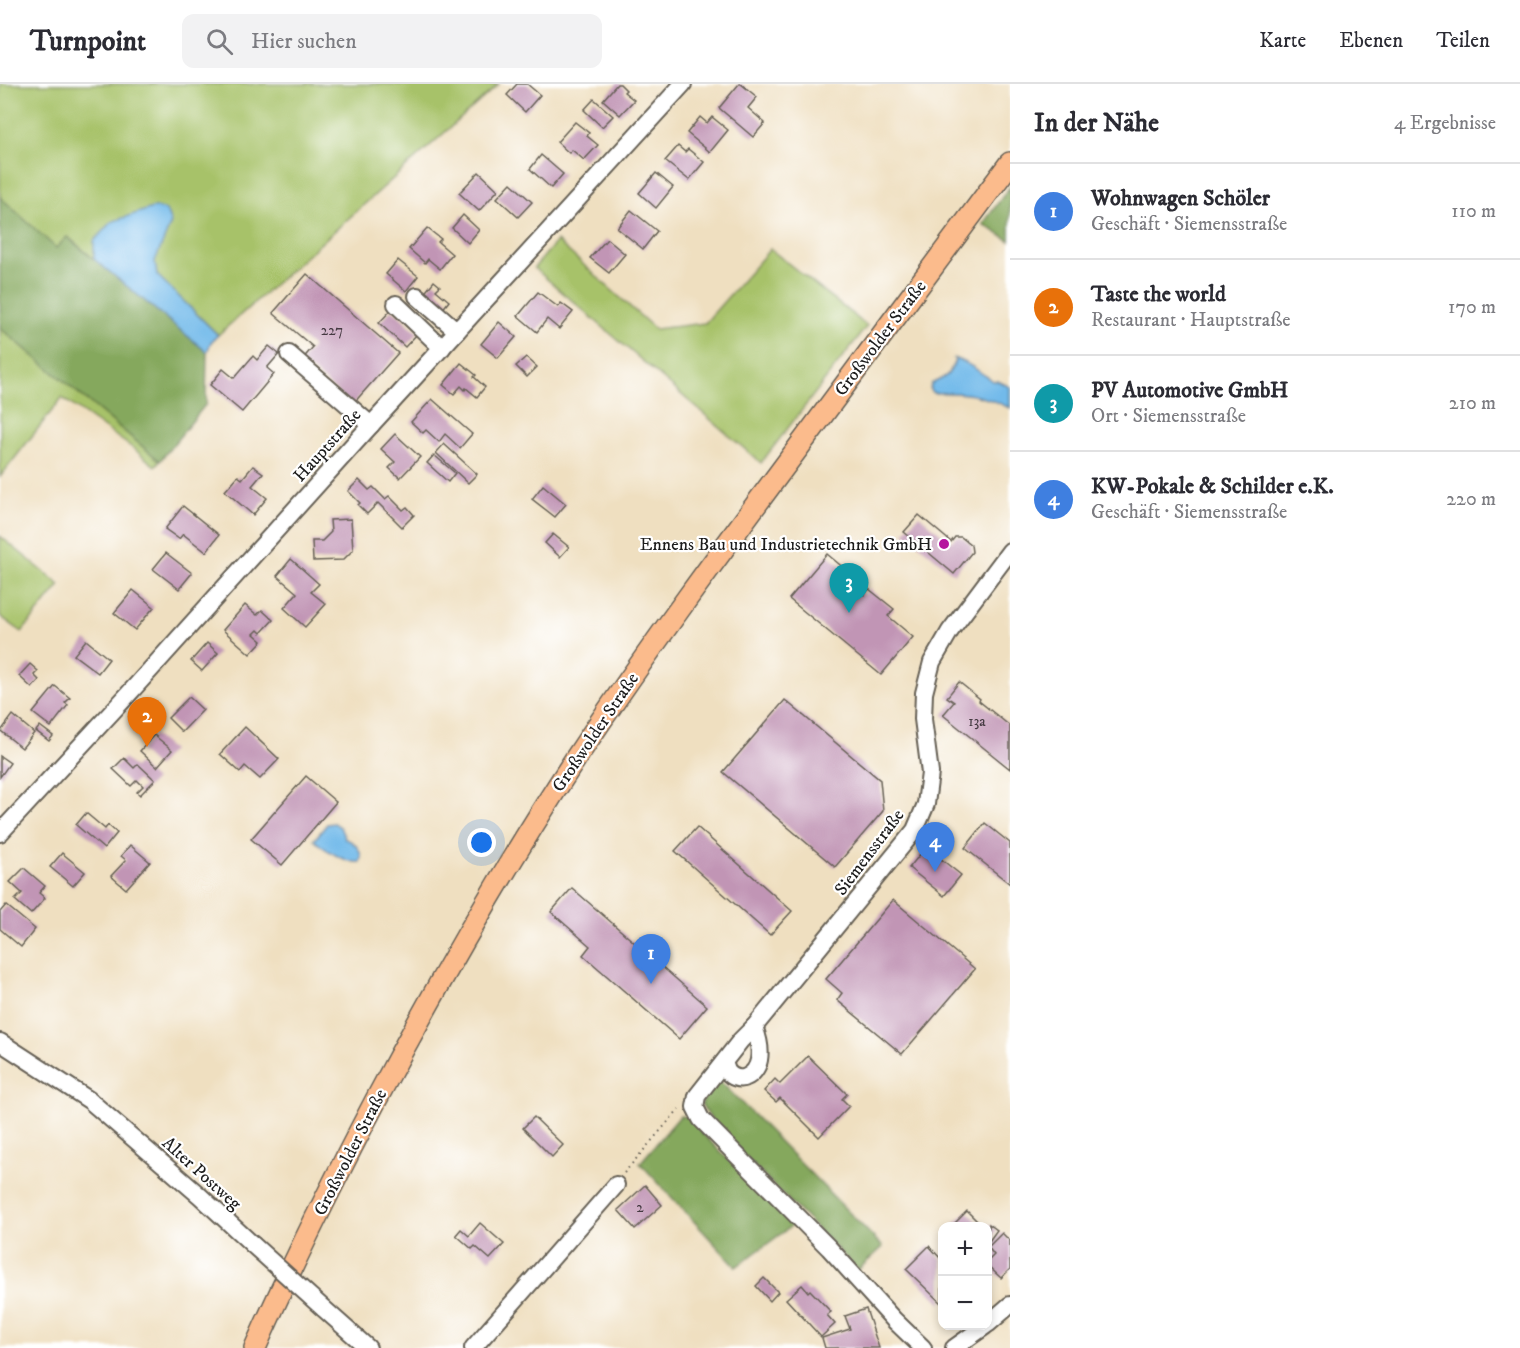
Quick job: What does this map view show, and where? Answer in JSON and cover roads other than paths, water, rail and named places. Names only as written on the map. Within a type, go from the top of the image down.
[{"type":"main road","name":"Großwolder Straße","points":[[255,1348],[287,1276],[347,1155],[423,1011],[494,889],[576,759],[657,639],[1010,163]]},
{"type":"street","name":"Hauptstraße","points":[[0,833],[683,84]]},
{"type":"street","points":[[417,296],[457,331]]},
{"type":"street","points":[[396,304],[442,348]]},
{"type":"street","points":[[289,354],[370,425]]},
{"type":"street","name":"Siemensstraße","points":[[923,1348],[894,1320],[829,1248],[701,1119],[695,1107],[697,1096],[741,1040],[915,830],[926,804],[930,773],[923,719],[924,693],[932,662],[950,631],[1010,551]]},
{"type":"street","points":[[724,1062],[728,1072],[736,1078],[746,1078],[753,1073],[758,1062],[759,1046],[754,1027]]},
{"type":"street","name":"Alter Postweg","points":[[0,1042],[89,1100],[199,1195],[368,1348]]},
{"type":"street","points":[[473,1348],[615,1185]]},
{"type":"street","points":[[992,1319],[1010,1305]]},
{"type":"street","points":[[954,1348],[978,1330]]},
{"type":"water","points":[[155,207],[166,210],[171,223],[155,261],[157,275],[218,335],[211,342],[207,352],[94,259],[94,241],[111,222]]},
{"type":"water","points":[[953,358],[993,381],[1010,387],[1010,408],[972,395],[933,393],[930,390],[931,384],[943,378],[951,370],[955,360]]},
{"type":"water","points":[[334,823],[340,827],[345,839],[357,847],[361,854],[360,862],[342,858],[314,840],[327,824]]},
{"type":"place","name":"Ennens Bau und Industrietechnik GmbH","points":[[944,544]]},
{"type":"place","name":"PV Automotive GmbH","points":[[849,613]]},
{"type":"place","name":"Taste the world","points":[[147,747]]},
{"type":"place","name":"KW-Pokale & Schilder e.K.","points":[[935,872]]},
{"type":"place","name":"Wohnwagen Schöler","points":[[651,984]]}]
